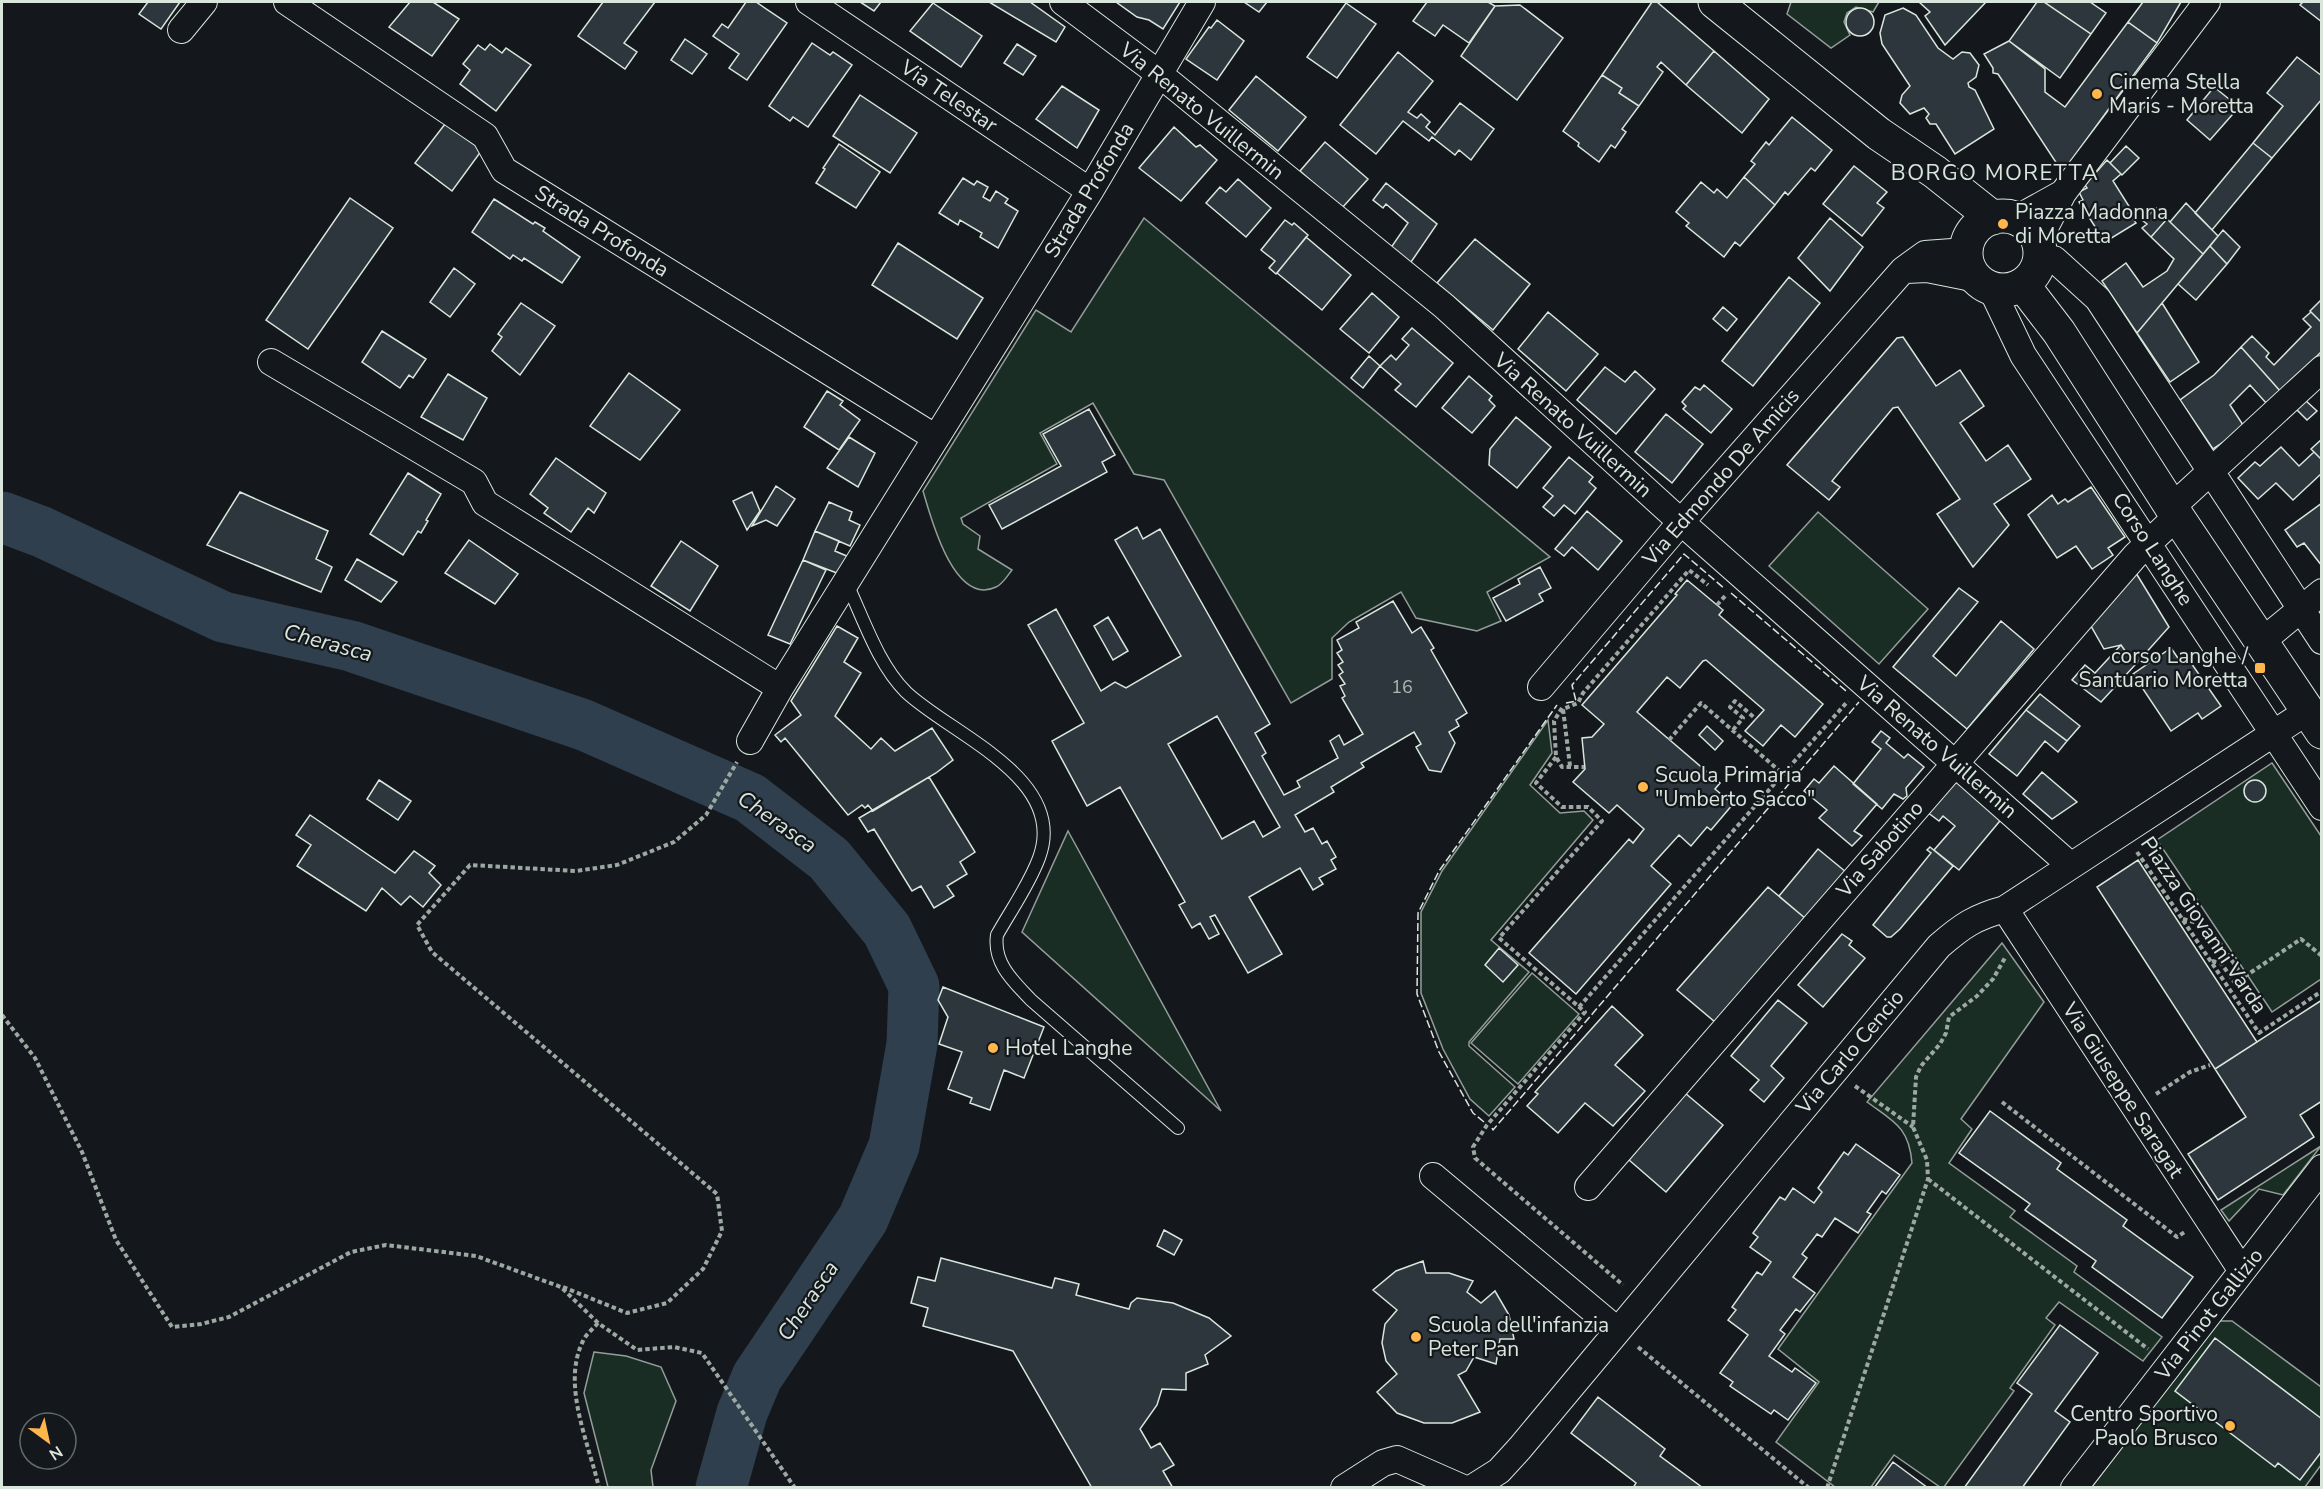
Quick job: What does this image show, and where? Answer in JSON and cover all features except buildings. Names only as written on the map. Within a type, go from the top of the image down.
[{"type":"main road","points":[[1723,4],[1879,134],[2022,234],[2037,268],[2024,285],[2013,289],[1975,265],[1961,221],[1879,134]]},
{"type":"main road","points":[[1975,265],[1982,223],[2022,234]]},
{"type":"main road","name":"Corso Langhe","points":[[2024,285],[2059,332],[2174,512],[2315,722]]},
{"type":"street","points":[[181,30],[204,2]]},
{"type":"street","name":"Strada Profonda","points":[[287,2],[485,136],[504,170],[936,438]]},
{"type":"street","name":"Via Telestar","points":[[809,2],[1090,191]]},
{"type":"street","name":"Via Renato Vuillermin","points":[[1063,2],[1158,73],[1443,306],[1681,522],[2070,865]]},
{"type":"street","name":"Strada Profonda","points":[[750,741],[780,688],[847,584],[1090,191],[1202,2]]},
{"type":"street","points":[[2207,2],[2063,193],[2022,234],[2098,299],[2322,641]]},
{"type":"street","name":"Via Edmondo De Amicis","points":[[1549,678],[1681,522],[1903,270],[1925,254],[1975,265]]},
{"type":"street","name":"Corso Langhe","points":[[1975,265],[2023,354],[2322,807]]},
{"type":"street","points":[[271,362],[474,482],[485,502],[780,688]]},
{"type":"street","name":"Via Sabotino","points":[[1588,1187],[2174,512],[2211,473],[2322,369]]},
{"type":"street","points":[[2261,642],[2322,592]]},
{"type":"street","name":"Via Carlo Cencio","points":[[1472,1488],[1499,1471],[1939,946],[1979,915],[2005,909],[2122,830],[2274,735],[2315,722]]},
{"type":"street","name":"Via Giuseppe Saragat","points":[[2005,909],[2242,1271]]},
{"type":"street","name":"Via Pinot Gallizio","points":[[2074,1488],[2322,1168]]},
{"type":"street","points":[[1433,1176],[1617,1329]]},
{"type":"street","points":[[1344,1488],[1383,1463],[1397,1459],[1463,1488]]},
{"type":"lane","points":[[847,584],[880,654],[905,691],[931,713],[975,740],[1004,763],[1032,795],[1041,813],[1043,838],[1039,858],[997,935],[995,948],[999,961],[1010,978],[1030,1000],[1178,1128]]},
{"type":"path","points":[[1584,767],[1562,767],[1556,757],[1554,721],[1563,709],[1578,704],[1582,693],[1689,570],[1732,605]]},
{"type":"path","points":[[1717,605],[1724,598]]},
{"type":"path","points":[[1549,678],[1563,709],[1570,766]]},
{"type":"path","points":[[1579,1007],[1864,683]]},
{"type":"path","points":[[1836,697],[1845,705]]},
{"type":"path","points":[[1732,730],[1743,718],[1730,707],[1735,701],[1756,719]]},
{"type":"path","points":[[1669,740],[1701,703],[1783,774]]},
{"type":"path","points":[[2,1015],[35,1058],[82,1152],[116,1240],[172,1327],[201,1324],[229,1317],[351,1252],[386,1245],[476,1256],[627,1313],[667,1303],[703,1269],[722,1231],[717,1194],[432,952],[417,925],[470,865],[576,871],[617,865],[674,842],[706,815],[750,741]]},
{"type":"path","points":[[1556,757],[1536,783],[1562,807],[1588,807],[1602,820],[1499,938],[1585,1012],[1487,1125],[1473,1147],[1475,1158],[1641,1301]]},
{"type":"path","name":"Piazza Giovanni Varda","points":[[2122,830],[2259,1033],[2322,991]]},
{"type":"path","points":[[2182,919],[2208,926],[2244,978]]},
{"type":"path","points":[[1827,1488],[1928,1179],[1928,1160],[1913,1127],[1916,1077],[1921,1066],[1940,1044],[1946,1033],[1949,1017],[1977,996],[1993,979],[2020,933]]},
{"type":"path","points":[[2210,960],[2221,963],[2235,983],[2301,939],[2322,956]]},
{"type":"path","points":[[2158,1092],[2190,1072],[2210,1065]]},
{"type":"path","points":[[1834,1071],[1913,1127]]},
{"type":"path","points":[[2002,1102],[2177,1237],[2206,1216]]},
{"type":"path","points":[[1928,1179],[2169,1366]]},
{"type":"path","points":[[561,1287],[598,1323],[637,1350],[674,1347],[702,1353],[795,1488]]},
{"type":"path","points":[[598,1323],[583,1339],[574,1367],[581,1429],[598,1488]]},
{"type":"path","points":[[1617,1329],[1809,1488]]},
{"type":"green space","points":[[1791,2],[1879,2],[1873,12],[1856,7],[1847,13],[1844,22],[1850,35],[1831,48],[1787,14]]},
{"type":"green space","points":[[1144,218],[1550,557],[1487,592],[1501,621],[1477,631],[1416,618],[1401,592],[1349,622],[1332,638],[1332,679],[1291,703],[1164,480],[1134,474],[1093,403],[1040,433],[1057,464],[961,518],[963,524],[980,536],[978,549],[1012,570],[1005,580],[996,587],[981,590],[968,584],[957,573],[939,539],[923,491],[1036,310],[1071,332]]},
{"type":"green space","points":[[1818,512],[1928,609],[1879,664],[1769,566]]},
{"type":"green space","points":[[1548,720],[1552,753],[1530,785],[1560,813],[1584,811],[1593,820],[1491,940],[1529,972],[1469,1042],[1469,1046],[1515,1087],[1489,1116],[1470,1099],[1443,1049],[1421,993],[1421,912],[1442,871]]},
{"type":"green space","points":[[2272,763],[2321,836],[2321,979],[2272,1012],[2157,840]]},
{"type":"green space","points":[[1068,831],[1221,1111],[1022,932]]},
{"type":"green space","points":[[2002,943],[2044,1002],[1961,1119],[1972,1129],[1949,1163],[2015,1211],[2010,1217],[2077,1266],[2074,1272],[2162,1337],[2143,1361],[2059,1302],[2046,1318],[2055,1325],[2010,1388],[2014,1391],[1944,1487],[1940,1487],[1894,1455],[1871,1487],[1835,1487],[1776,1442],[1819,1382],[1778,1349],[1912,1163],[1908,1141],[1904,1133],[1867,1102]]},
{"type":"green space","points":[[1532,973],[1579,1014],[1518,1084],[1471,1043]]},
{"type":"green space","points":[[2321,1146],[2283,1195],[2259,1189],[2229,1221],[2221,1210]]},
{"type":"green space","name":"Centro Sportivo Paolo Brusco","points":[[2218,1321],[2232,1321],[2321,1387],[2321,1465],[2305,1487],[2091,1488]]},
{"type":"green space","points":[[594,1352],[626,1356],[661,1367],[676,1401],[651,1470],[653,1487],[608,1487],[584,1393]]},
{"type":"waterway","name":"Cherasca","points":[[2,517],[42,532],[223,617],[351,646],[584,725],[750,798],[829,859],[887,930],[914,986],[912,1044],[894,1146],[863,1219],[757,1377],[742,1413],[721,1488]]},
{"type":"fence","points":[[1566,703],[1576,701],[1572,685],[1684,554],[1725,589]]},
{"type":"fence","points":[[1731,593],[1846,691]]},
{"type":"fence","points":[[1492,1128],[1493,1130],[1859,702]]},
{"type":"fence","points":[[1484,1122],[1473,1113],[1439,1052],[1417,994],[1418,913],[1439,871],[1557,705]]},
{"type":"place","name":"Cinema Stella Maris - Moretta","points":[[2097,94]]},
{"type":"place","name":"Piazza Madonna di Moretta","points":[[2003,224]]},
{"type":"place","name":"corso Langhe / Santuario Moretta","points":[[2260,668]]},
{"type":"place","name":"Scuola Primaria \"Umberto Sacco\"","points":[[1643,787]]},
{"type":"place","name":"Hotel Langhe","points":[[993,1048]]},
{"type":"place","name":"Scuola dell'infanzia Peter Pan","points":[[1416,1337]]},
{"type":"place","name":"Centro Sportivo Paolo Brusco","points":[[2230,1426]]},
{"type":"district","name":"BORGO MORETTA","points":[[1995,173]]}]
